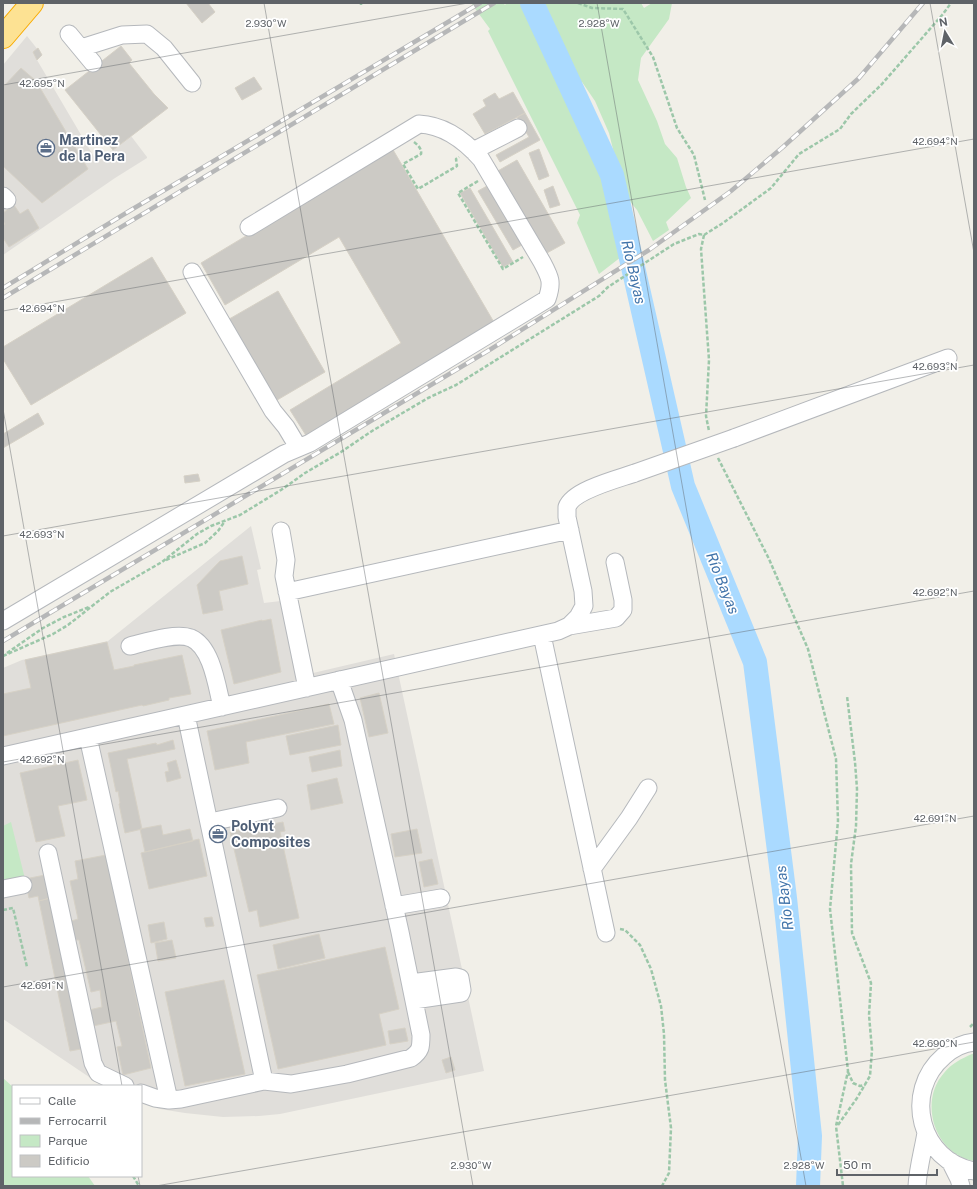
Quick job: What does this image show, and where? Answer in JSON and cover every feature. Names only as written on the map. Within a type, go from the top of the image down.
[{"type":"highway","points":[[3,24],[23,3]]},
{"type":"highway","points":[[3,37],[32,3]]},
{"type":"street","points":[[69,34],[94,63]]},
{"type":"street","points":[[81,48],[122,35],[146,34],[164,48],[192,83]]},
{"type":"street","points":[[249,227],[419,124],[429,124],[444,130],[468,145],[468,154]]},
{"type":"street","points":[[468,154],[518,128]]},
{"type":"street","points":[[3,621],[284,454],[310,443],[547,299],[551,289],[549,275],[484,165],[468,154]]},
{"type":"street","points":[[192,272],[273,411],[286,427],[298,447]]},
{"type":"street","points":[[569,626],[578,617],[584,606],[583,591],[567,517],[567,507],[574,497],[584,491],[734,438],[948,358]]},
{"type":"street","points":[[287,592],[570,530]]},
{"type":"street","points":[[281,531],[286,560],[284,576],[307,688]]},
{"type":"street","points":[[3,756],[542,635],[558,631],[569,626],[616,618],[623,610],[623,600],[615,562]]},
{"type":"street","points":[[542,635],[605,928]]},
{"type":"street","points":[[130,646],[152,640],[178,636],[190,638],[199,643],[207,654],[222,707]]},
{"type":"street","points":[[142,1093],[155,1098],[180,1100],[264,1082],[291,1084],[348,1074],[411,1058],[419,1052],[421,1035],[411,983],[353,720],[339,680]]},
{"type":"street","points":[[186,714],[264,1082]]},
{"type":"street","points":[[88,737],[169,1100]]},
{"type":"street","points":[[592,869],[629,818],[648,788]]},
{"type":"street","points":[[210,822],[278,808]]},
{"type":"street","points":[[48,853],[93,1063],[98,1073],[123,1085]]},
{"type":"street","points":[[3,889],[23,885]]},
{"type":"street","points":[[394,906],[441,898]]},
{"type":"street","points":[[411,983],[456,977],[460,978],[461,993],[414,1000]]},
{"type":"street","points":[[973,1041],[949,1052],[939,1060],[931,1071],[923,1089],[921,1111],[926,1133],[936,1149],[950,1162],[974,1171]]},
{"type":"street","points":[[917,1186],[926,1133]]},
{"type":"street","points":[[950,1162],[961,1186]]},
{"type":"path","points":[[578,3],[592,8],[623,9],[653,57],[677,128],[694,155],[705,200]]},
{"type":"path","points":[[162,562],[197,534],[211,526],[240,515],[282,490],[305,472],[341,452],[372,430],[423,401],[456,385],[599,296],[608,287],[674,244],[699,234],[704,235],[723,223],[771,188],[799,154],[840,129],[851,114],[882,84],[951,3]]},
{"type":"path","points":[[409,139],[419,147],[421,154],[403,164],[418,189],[457,166],[456,159],[468,154]]},
{"type":"path","points":[[481,180],[458,193],[503,269],[526,256]]},
{"type":"path","points":[[704,235],[701,249],[709,360],[706,416],[709,435]]},
{"type":"path","points":[[717,456],[769,559],[808,649],[836,759],[838,821],[830,908],[848,1071],[853,1083],[860,1086],[865,1085]]},
{"type":"path","points":[[3,656],[53,634],[68,625],[110,592],[162,562],[206,543],[218,531],[225,521]]},
{"type":"path","points":[[3,656],[43,628],[64,617],[92,606]]},
{"type":"path","points":[[836,1126],[857,1098],[870,1076],[872,1050],[869,1015],[871,983],[852,933],[851,864],[856,826],[857,789],[847,696]]},
{"type":"path","points":[[3,910],[13,908],[27,968]]},
{"type":"path","points":[[605,928],[625,930],[640,945],[651,969],[661,1006],[671,1128],[669,1173],[662,1186]]},
{"type":"path","points":[[842,1186],[836,1126],[848,1071]]},
{"type":"path","points":[[134,1177],[140,1186]]},
{"type":"shaded area","name":"Martinez de la Pera","points":[[27,36],[42,55],[37,60],[97,162],[131,136],[147,158],[115,178],[3,255],[3,65]]},
{"type":"shaded area","name":"Polynt Composites","points":[[251,526],[261,569],[257,570],[264,603],[281,601],[296,677],[394,654],[484,1071],[280,1114],[223,1117],[185,1113],[160,1109],[142,1103],[142,1085],[103,1085],[95,1081],[3,1019],[3,668],[22,660],[108,641]]},
{"type":"green space","points":[[471,3],[503,3],[505,5],[507,3],[641,3],[644,8],[652,3],[672,3],[669,19],[641,58],[638,80],[657,121],[665,144],[677,158],[691,198],[666,222],[669,230],[653,241],[637,210],[624,194],[609,133],[595,101],[582,82],[573,90],[581,117],[608,186],[621,257],[599,274],[577,223],[580,215],[488,31],[490,29]]},
{"type":"green space","points":[[11,822],[25,879],[3,882],[3,826]]},
{"type":"green space","points":[[974,1054],[974,1161],[960,1157],[949,1149],[935,1126],[932,1112],[932,1098],[936,1085],[944,1073],[953,1064]]},
{"type":"green space","points":[[3,1078],[12,1086],[12,1177],[89,1177],[95,1186],[3,1186]]},
{"type":"building","points":[[186,3],[208,3],[215,12],[202,23]]},
{"type":"building","points":[[121,46],[132,60],[129,63],[154,94],[168,108],[113,150],[65,90]]},
{"type":"building","points":[[38,48],[42,55],[37,60],[33,52]]},
{"type":"building","points":[[21,68],[36,81],[88,169],[42,203],[3,166],[3,87]]},
{"type":"building","points":[[254,77],[262,89],[242,100],[235,88]]},
{"type":"building","points":[[513,92],[525,113],[485,134],[473,114],[486,106],[483,100],[495,93],[499,99]]},
{"type":"building","points":[[525,113],[540,140],[500,162],[496,155],[529,137],[517,117]]},
{"type":"building","points":[[392,148],[495,324],[307,437],[290,410],[401,343],[339,237],[225,305],[201,263]]},
{"type":"building","points":[[539,149],[549,176],[539,180],[529,153]]},
{"type":"building","points":[[517,160],[565,243],[545,254],[496,172]]},
{"type":"building","points":[[487,186],[522,245],[513,250],[478,191]]},
{"type":"building","points":[[553,186],[560,205],[550,208],[544,190]]},
{"type":"building","points":[[470,188],[513,262],[503,267],[460,193]]},
{"type":"building","points":[[14,205],[20,214],[28,209],[39,228],[9,247],[3,238],[3,225],[5,224],[3,221],[3,213]]},
{"type":"building","points":[[152,257],[186,313],[31,405],[3,359],[3,347]]},
{"type":"building","points":[[278,291],[325,372],[272,403],[224,322]]},
{"type":"building","points":[[38,413],[44,424],[3,448],[3,434]]},
{"type":"building","points":[[198,474],[200,481],[185,483],[184,476]]},
{"type":"building","points":[[242,556],[248,584],[219,591],[223,610],[203,614],[197,585],[220,561]]},
{"type":"building","points":[[271,619],[281,672],[234,684],[221,630]]},
{"type":"building","points":[[107,642],[114,670],[182,655],[191,694],[169,698],[169,700],[143,706],[3,736],[3,694],[31,688],[25,660]]},
{"type":"building","points":[[379,693],[388,733],[369,737],[360,698]]},
{"type":"building","points":[[329,704],[334,724],[246,742],[249,763],[215,770],[207,731]]},
{"type":"building","points":[[338,725],[341,745],[290,755],[286,736]]},
{"type":"building","points":[[173,740],[175,749],[127,759],[142,829],[125,833],[118,791],[116,792],[108,753],[156,743],[157,745]]},
{"type":"building","points":[[340,750],[342,766],[312,772],[309,757]]},
{"type":"building","points":[[78,760],[87,800],[58,806],[65,836],[36,842],[20,773]]},
{"type":"building","points":[[176,760],[181,778],[167,782],[165,772],[169,771],[167,763]]},
{"type":"building","points":[[337,778],[343,803],[311,810],[307,785]]},
{"type":"building","points":[[283,822],[285,831],[280,832],[299,918],[260,927],[257,910],[249,912],[230,832]]},
{"type":"building","points":[[161,825],[163,835],[190,829],[193,841],[145,852],[140,829]]},
{"type":"building","points":[[417,829],[422,853],[395,857],[391,834]]},
{"type":"building","points":[[199,839],[207,876],[149,889],[141,853]]},
{"type":"building","points":[[106,855],[151,1068],[123,1075],[117,1047],[122,1046],[116,1021],[93,1026],[89,1010],[102,1007],[100,990],[91,992],[79,940],[73,940],[68,922],[78,919],[70,881],[78,879],[75,861]]},
{"type":"building","points":[[432,859],[438,884],[424,887],[419,862]]},
{"type":"building","points":[[45,875],[50,898],[39,901],[38,896],[29,898],[25,879]]},
{"type":"building","points":[[50,898],[81,1049],[70,1051],[39,901]]},
{"type":"building","points":[[212,917],[214,926],[206,927],[204,918]]},
{"type":"building","points":[[164,922],[167,939],[151,943],[148,925]]},
{"type":"building","points":[[319,934],[325,958],[278,969],[273,945]]},
{"type":"building","points":[[172,940],[176,958],[158,961],[155,943]]},
{"type":"building","points":[[385,947],[399,1009],[379,1014],[386,1045],[278,1069],[257,975]]},
{"type":"building","points":[[224,980],[245,1074],[185,1086],[165,992]]},
{"type":"building","points":[[405,1028],[408,1041],[390,1044],[388,1031]]},
{"type":"building","points":[[451,1057],[455,1070],[446,1073],[442,1060]]},
{"type":"waterway","name":"Río Bayas","points":[[532,3],[612,175],[683,486],[755,662],[785,898],[810,1136],[808,1186]]},
{"type":"railway","points":[[3,288],[131,210],[480,3]]},
{"type":"railway","points":[[3,298],[494,3]]},
{"type":"railway","points":[[3,641],[491,349],[649,250],[731,191],[783,147],[859,78],[923,3]]},
{"type":"place","name":"Martinez de la Pera","points":[[46,148]]},
{"type":"place","name":"Polynt Composites","points":[[218,834]]}]
